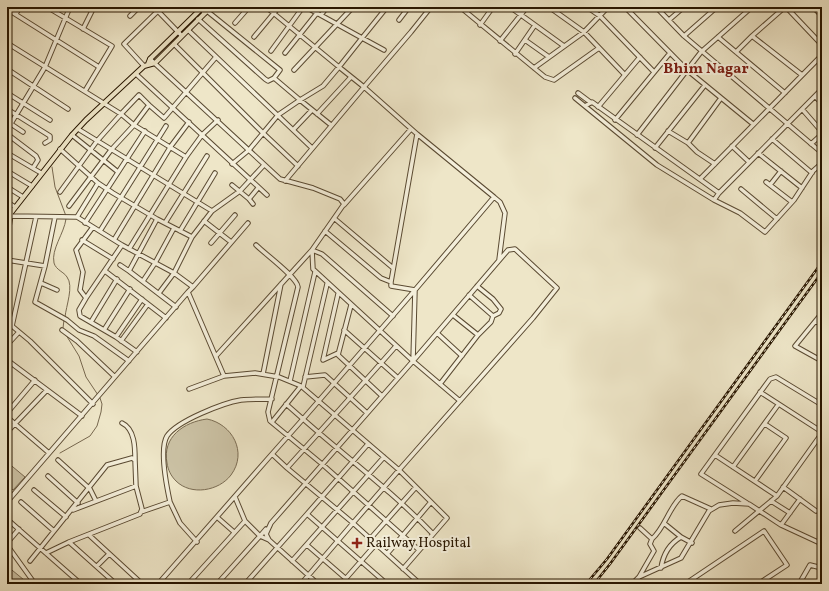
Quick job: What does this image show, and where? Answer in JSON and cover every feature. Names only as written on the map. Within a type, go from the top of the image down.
[{"type":"main road","points":[[10,215],[41,173],[72,135],[104,103],[146,65],[150,59],[180,34],[188,30],[211,7]]},
{"type":"main road","points":[[146,65],[155,63],[174,44],[180,34],[201,8]]},
{"type":"street","points":[[16,14],[20,7]]},
{"type":"street","points":[[47,7],[112,46],[85,91]]},
{"type":"street","points":[[7,130],[45,67],[70,7]]},
{"type":"street","points":[[83,29],[94,7]]},
{"type":"street","points":[[130,16],[138,7]]},
{"type":"street","points":[[154,7],[180,34]]},
{"type":"street","points":[[146,65],[124,44],[162,7]]},
{"type":"street","points":[[235,23],[249,7]]},
{"type":"street","points":[[266,7],[364,87],[411,129],[500,202],[505,213],[498,261]]},
{"type":"street","points":[[254,37],[279,7]]},
{"type":"street","points":[[271,51],[304,7],[339,24],[384,50]]},
{"type":"street","points":[[285,53],[299,35],[327,7]]},
{"type":"street","points":[[294,70],[314,47],[339,24],[353,7]]},
{"type":"street","points":[[232,164],[248,150],[278,115],[323,86],[387,7]]},
{"type":"street","points":[[399,20],[409,7]]},
{"type":"street","points":[[285,181],[431,7]]},
{"type":"street","points":[[460,7],[515,54],[545,77],[554,80],[599,48]]},
{"type":"street","points":[[480,24],[493,7]]},
{"type":"street","points":[[510,7],[564,46]]},
{"type":"street","points":[[500,42],[527,7]]},
{"type":"street","points":[[549,7],[584,32],[625,74]]},
{"type":"street","points":[[587,7],[600,16],[654,72]]},
{"type":"street","points":[[534,68],[584,32],[608,7]]},
{"type":"street","points":[[624,7],[687,70],[753,124]]},
{"type":"street","points":[[656,7],[684,36],[822,153]]},
{"type":"street","points":[[669,20],[684,7]]},
{"type":"street","points":[[684,36],[717,7]]},
{"type":"street","points":[[637,136],[702,51],[752,7]]},
{"type":"street","points":[[736,52],[785,7],[822,45]]},
{"type":"street","points":[[813,7],[822,16]]},
{"type":"street","points":[[198,19],[268,81],[274,78],[280,70],[201,8]]},
{"type":"street","points":[[7,9],[99,67]]},
{"type":"street","points":[[515,54],[535,25]]},
{"type":"street","points":[[188,30],[312,148]]},
{"type":"street","points":[[752,36],[802,75]]},
{"type":"street","points":[[718,37],[785,92]]},
{"type":"street","points":[[525,40],[549,57]]},
{"type":"street","points":[[7,44],[85,91],[121,114],[134,125],[158,138],[186,157]]},
{"type":"street","points":[[174,44],[298,166]]},
{"type":"street","points":[[615,120],[670,53]]},
{"type":"street","points":[[700,179],[822,55]]},
{"type":"street","points":[[60,192],[97,141],[139,95],[164,118],[216,57]]},
{"type":"street","points":[[598,107],[640,57]]},
{"type":"street","points":[[150,59],[218,120],[264,165],[285,181],[330,194],[340,199],[344,204],[343,206]]},
{"type":"street","points":[[7,69],[68,109]]},
{"type":"street","points":[[136,74],[267,196]]},
{"type":"street","points":[[317,114],[351,77]]},
{"type":"street","points":[[274,78],[331,126]]},
{"type":"street","points":[[655,148],[705,85]]},
{"type":"street","points":[[714,200],[749,162],[822,89]]},
{"type":"street","points":[[7,93],[50,120]]},
{"type":"street","points":[[578,93],[719,193]]},
{"type":"street","points":[[815,96],[822,104]]},
{"type":"street","points":[[575,98],[657,165],[714,200],[740,212],[765,232],[792,202],[812,173],[822,163]]},
{"type":"street","points":[[688,143],[721,98]]},
{"type":"street","points":[[585,106],[590,102]]},
{"type":"street","points":[[69,206],[104,162],[111,150],[134,125],[149,105]]},
{"type":"street","points":[[7,109],[50,136],[50,140],[45,143]]},
{"type":"street","points":[[802,109],[822,133],[811,144]]},
{"type":"street","points":[[293,130],[312,110]]},
{"type":"street","points":[[129,249],[186,157],[202,135],[218,120]]},
{"type":"street","points":[[114,240],[136,207],[171,146],[188,122]]},
{"type":"street","points":[[11,124],[23,132]]},
{"type":"street","points":[[100,231],[166,126]]},
{"type":"street","points":[[78,129],[154,177],[212,211]]},
{"type":"street","points":[[216,356],[312,250],[343,206],[411,129]]},
{"type":"street","points":[[85,222],[145,131]]},
{"type":"street","points":[[668,131],[688,143],[697,152],[715,164]]},
{"type":"street","points":[[7,134],[36,156],[38,160],[33,168]]},
{"type":"street","points":[[415,290],[391,286],[391,282],[417,134]]},
{"type":"street","points":[[72,135],[118,172]]},
{"type":"street","points":[[772,139],[812,173]]},
{"type":"street","points":[[732,146],[749,162]]},
{"type":"street","points":[[60,149],[92,176],[98,183],[136,207],[192,237]]},
{"type":"street","points":[[7,153],[41,173]]},
{"type":"street","points":[[758,153],[802,188]]},
{"type":"street","points":[[165,223],[207,156]]},
{"type":"street","points":[[159,293],[174,273],[192,237],[212,211],[240,191],[264,165]]},
{"type":"street","points":[[7,171],[32,186]]},
{"type":"street","points":[[770,186],[781,172]]},
{"type":"street","points":[[180,231],[215,173]]},
{"type":"street","points":[[766,182],[792,202]]},
{"type":"street","points":[[77,217],[98,183]]},
{"type":"street","points":[[232,185],[253,204]]},
{"type":"street","points":[[7,187],[23,197]]},
{"type":"street","points":[[248,199],[258,188]]},
{"type":"street","points":[[740,189],[777,219]]},
{"type":"street","points":[[158,584],[218,518],[494,197]]},
{"type":"street","points":[[7,202],[15,207]]},
{"type":"street","points":[[7,240],[10,215],[36,217],[77,217],[122,245],[174,273],[193,286]]},
{"type":"street","points":[[211,243],[235,215]]},
{"type":"street","points":[[7,329],[11,325],[36,217]]},
{"type":"street","points":[[54,217],[41,284],[35,302],[64,318],[76,328],[94,336],[129,361]]},
{"type":"street","points":[[335,218],[393,268]]},
{"type":"street","points":[[130,271],[157,219]]},
{"type":"street","points":[[204,221],[232,242]]},
{"type":"street","points":[[7,502],[93,404],[114,376],[137,352],[248,223]]},
{"type":"street","points":[[86,298],[86,295],[80,290],[83,272],[76,250],[93,227]]},
{"type":"street","points":[[143,281],[155,263],[174,228]]},
{"type":"street","points":[[325,231],[381,278],[391,282]]},
{"type":"street","points":[[82,240],[113,259]]},
{"type":"street","points":[[122,245],[86,298],[79,310],[79,313],[137,352]]},
{"type":"street","points":[[256,245],[298,284],[268,412],[270,421],[322,464],[419,550]]},
{"type":"street","points":[[217,584],[267,529],[498,261],[508,250],[515,249],[557,288],[533,318],[368,505],[301,584]]},
{"type":"street","points":[[312,250],[313,270],[396,346],[460,401]]},
{"type":"street","points":[[312,250],[322,254],[393,316]]},
{"type":"street","points":[[7,260],[45,266]]},
{"type":"street","points":[[120,265],[176,307]]},
{"type":"street","points":[[105,270],[166,318]]},
{"type":"street","points":[[290,382],[315,272]]},
{"type":"street","points":[[91,322],[117,279]]},
{"type":"street","points":[[41,284],[57,290]]},
{"type":"street","points":[[262,374],[281,284]]},
{"type":"street","points":[[272,422],[302,386],[327,284]]},
{"type":"street","points":[[440,384],[478,335],[491,322],[493,316],[499,313],[501,309],[493,299],[477,286]]},
{"type":"street","points":[[104,330],[130,289]]},
{"type":"street","points":[[413,361],[415,290]]},
{"type":"street","points":[[188,292],[224,376]]},
{"type":"street","points":[[338,294],[324,360],[338,353],[351,305]]},
{"type":"street","points":[[469,295],[493,316]]},
{"type":"street","points":[[116,337],[142,299]]},
{"type":"street","points":[[122,341],[148,304]]},
{"type":"street","points":[[822,313],[796,346],[822,361]]},
{"type":"street","points":[[453,314],[478,335]]},
{"type":"street","points":[[816,321],[822,326]]},
{"type":"street","points":[[7,322],[93,404]]},
{"type":"street","points":[[344,330],[398,378]]},
{"type":"street","points":[[7,345],[19,332]]},
{"type":"street","points":[[65,332],[114,376]]},
{"type":"street","points":[[437,333],[462,356]]},
{"type":"street","points":[[287,468],[396,346]]},
{"type":"street","points":[[338,353],[349,366],[382,396]]},
{"type":"street","points":[[7,360],[82,416]]},
{"type":"street","points":[[189,389],[224,376],[254,373],[277,377],[302,386],[319,400],[399,470],[447,518],[403,568]]},
{"type":"street","points":[[305,377],[321,374],[334,383],[367,413]]},
{"type":"street","points":[[822,405],[776,377],[770,379],[701,474],[781,525],[822,544]]},
{"type":"street","points":[[7,413],[35,380]]},
{"type":"street","points":[[7,432],[47,390]]},
{"type":"street","points":[[735,531],[777,496],[822,433],[760,392]]},
{"type":"street","points":[[197,542],[180,523],[170,502],[164,465],[165,442],[168,436],[185,422],[226,404],[242,400],[272,399]]},
{"type":"street","points":[[286,404],[418,517],[433,534]]},
{"type":"street","points":[[733,467],[778,405]]},
{"type":"street","points":[[7,417],[49,453]]},
{"type":"street","points":[[122,423],[130,431],[135,448],[136,486],[142,509],[141,512]]},
{"type":"street","points":[[755,481],[786,438],[765,424]]},
{"type":"street","points":[[245,584],[368,444]]},
{"type":"street","points":[[272,454],[403,568],[418,582],[416,584]]},
{"type":"street","points":[[715,456],[777,496]]},
{"type":"street","points":[[292,561],[384,457]]},
{"type":"street","points":[[30,561],[90,489],[107,465],[132,458],[135,460]]},
{"type":"street","points":[[58,460],[90,489],[96,501]]},
{"type":"street","points":[[48,476],[78,502],[81,507]]},
{"type":"street","points":[[72,510],[136,486]]},
{"type":"street","points":[[370,539],[416,487]]},
{"type":"street","points":[[784,487],[816,511]]},
{"type":"street","points":[[34,490],[66,518]]},
{"type":"street","points":[[632,584],[639,577],[654,551],[650,544],[652,539],[659,533],[677,501],[682,496],[711,509]]},
{"type":"street","points":[[235,497],[245,521],[260,536],[277,547],[318,584]]},
{"type":"street","points":[[781,525],[800,499]]},
{"type":"street","points":[[771,501],[790,513]]},
{"type":"street","points":[[21,502],[54,531]]},
{"type":"street","points":[[46,553],[141,512],[170,502]]},
{"type":"street","points":[[386,554],[431,502]]},
{"type":"street","points":[[639,577],[681,558],[692,543],[698,527],[711,509],[719,505],[732,503],[749,504]]},
{"type":"street","points":[[307,514],[360,562],[387,584]]},
{"type":"street","points":[[218,518],[234,532]]},
{"type":"street","points":[[7,519],[81,584]]},
{"type":"street","points":[[188,584],[245,521]]},
{"type":"street","points":[[665,524],[681,537],[692,543]]},
{"type":"street","points":[[640,528],[652,539]]},
{"type":"street","points":[[20,529],[7,544],[35,584]]},
{"type":"street","points":[[267,529],[268,540]]},
{"type":"street","points":[[685,584],[764,531],[787,565],[758,584]]},
{"type":"street","points":[[88,535],[139,581],[138,584]]},
{"type":"street","points":[[661,568],[663,557],[674,541],[681,537]]},
{"type":"street","points":[[69,542],[116,584]]},
{"type":"street","points":[[341,584],[376,544]]},
{"type":"street","points":[[307,545],[352,584]]},
{"type":"street","points":[[97,566],[109,554]]},
{"type":"street","points":[[799,584],[810,565],[822,568]]},
{"type":"shaded area","points":[[207,419],[224,427],[235,440],[238,457],[236,466],[231,475],[219,485],[205,490],[189,489],[176,481],[170,473],[166,454],[168,446],[171,438],[183,427],[190,423]]},
{"type":"shaded area","points":[[7,462],[25,477],[13,490],[7,485]]},
{"type":"shaded area","points":[[7,566],[29,584],[7,584]]},
{"type":"waterway","points":[[52,167],[55,187],[66,216]]},
{"type":"waterway","points":[[65,317],[70,286],[66,275],[58,269],[54,263],[54,252],[66,219]]},
{"type":"waterway","points":[[63,328],[64,320]]},
{"type":"waterway","points":[[66,335],[79,356],[86,377],[98,395]]},
{"type":"waterway","points":[[60,453],[90,436],[97,426],[101,412],[102,404],[100,398]]},
{"type":"railway","points":[[586,584],[607,559],[822,262]]},
{"type":"railway","points":[[594,584],[822,272]]},
{"type":"place","name":"Railway Hospital","points":[[357,543]]},
{"type":"district","name":"Bhim Nagar","points":[[706,69]]}]
